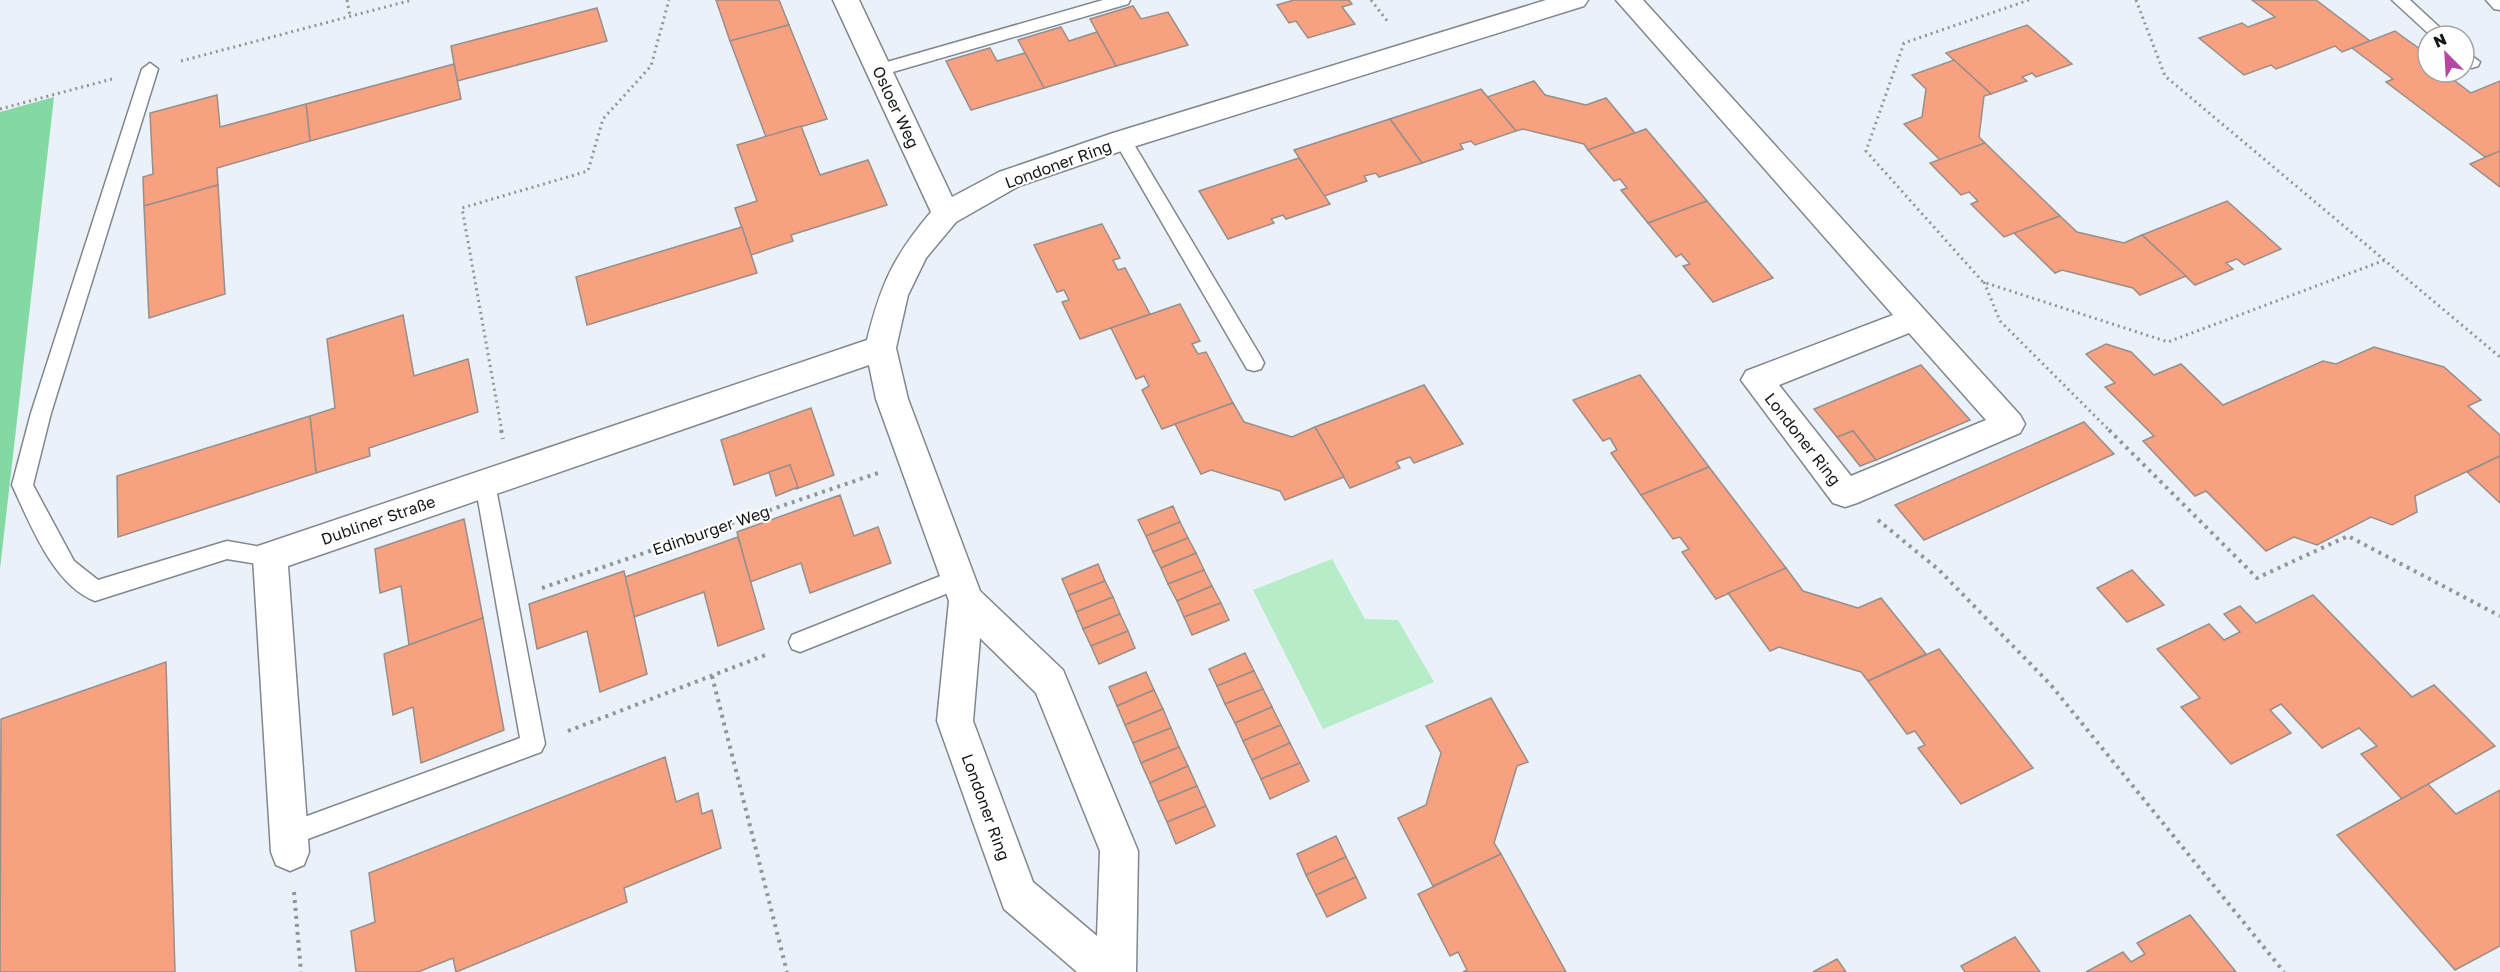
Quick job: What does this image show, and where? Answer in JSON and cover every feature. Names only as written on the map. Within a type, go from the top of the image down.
[{"type":"street","name":"Osloer Weg","points":[[846,0],[946,214]]},
{"type":"street","name":"Londoner Ring","points":[[1116,972],[1119,850],[1050,682],[962,590],[892,399],[881,348],[893,295],[915,251],[946,214],[1010,179],[1123,140],[1575,0]]},
{"type":"street","name":"Londoner Ring","points":[[1629,0],[2009,424],[1845,493],[1757,380],[1914,319]]},
{"type":"street","name":"Dubliner Straße","points":[[270,557],[881,348]]},
{"type":"street","points":[[270,557],[290,843]]},
{"type":"street","name":"Londoner Ring","points":[[962,590],[954,721],[1018,895],[1108,972]]},
{"type":"lane","points":[[879,70],[1122,0]]},
{"type":"lane","points":[[2400,0],[2428,24]]},
{"type":"lane","points":[[2493,0],[2500,4]]},
{"type":"lane","points":[[150,69],[41,413],[22,485],[66,568],[95,591],[227,550],[270,557]]},
{"type":"lane","points":[[1123,140],[1254,363]]},
{"type":"lane","points":[[290,843],[533,744],[507,600],[497,479]]},
{"type":"lane","points":[[800,642],[962,590]]},
{"type":"path","points":[[347,0],[350,16],[412,0]]},
{"type":"path","points":[[497,479],[462,208],[588,171],[603,119],[651,66],[669,0]]},
{"type":"path","points":[[2029,0],[1904,43],[1866,151],[1983,282],[2000,321],[2257,578],[2348,536],[2500,616]]},
{"type":"path","points":[[2136,0],[2164,76],[2500,357]]},
{"type":"path","points":[[1983,282],[2168,342],[2385,260]]},
{"type":"path","name":"Edinburger Weg","points":[[507,600],[914,461]]},
{"type":"path","points":[[1845,493],[1939,570],[2050,684],[2284,972]]},
{"type":"path","points":[[533,744],[800,642]]},
{"type":"path","points":[[712,676],[787,972]]},
{"type":"path","points":[[290,843],[301,972]]},
{"type":"green space","points":[[54,97],[0,569],[0,112]]},
{"type":"green space","points":[[1332,559],[1365,619],[1398,620],[1434,682],[1323,729],[1253,590]]},
{"type":"building","points":[[716,0],[779,0],[789,25],[730,41]]},
{"type":"building","points":[[1294,0],[1349,0],[1352,4],[1342,7],[1355,24],[1308,38],[1296,21],[1289,23],[1277,5]]},
{"type":"building","points":[[2252,0],[2316,0],[2370,41],[2342,52],[2335,46],[2276,69],[2271,65],[2244,75],[2199,38],[2242,23],[2248,27],[2275,17]]},
{"type":"building","points":[[1133,6],[1141,19],[1168,12],[1188,45],[1116,66],[1090,19]]},
{"type":"building","points":[[597,8],[607,41],[457,81],[451,46]]},
{"type":"building","points":[[789,25],[827,119],[766,137],[730,41]]},
{"type":"building","points":[[2027,25],[2072,64],[2036,77],[2032,73],[2022,77],[2027,81],[1991,94],[1946,53]]},
{"type":"building","points":[[1061,27],[1069,41],[1097,32],[1116,66],[1044,88],[1018,40]]},
{"type":"building","points":[[2395,31],[2416,46],[2416,84],[2459,84],[2471,93],[2500,81],[2500,151],[2485,157],[2386,82],[2393,79],[2352,48]]},
{"type":"building","points":[[990,48],[997,61],[1025,53],[1044,88],[971,110],[946,61]]},
{"type":"building","points":[[1954,60],[1991,94],[1984,96],[1979,137],[1985,143],[1940,160],[1904,124],[1922,117],[1926,89],[1912,75]]},
{"type":"building","points":[[454,64],[461,99],[310,141],[306,104]]},
{"type":"building","points":[[1534,81],[1545,95],[1586,105],[1606,98],[1635,133],[1588,150],[1584,144],[1523,129],[1516,131],[1487,97]]},
{"type":"building","points":[[1481,89],[1516,131],[1475,145],[1471,141],[1460,144],[1463,149],[1422,163],[1390,119]]},
{"type":"building","points":[[217,95],[220,127],[306,104],[310,141],[217,168],[218,185],[144,206],[143,177],[153,174],[150,113]]},
{"type":"building","points":[[1390,119],[1422,163],[1379,177],[1376,173],[1364,176],[1367,181],[1324,196],[1294,150]]},
{"type":"building","points":[[801,126],[820,175],[868,160],[887,205],[791,235],[793,241],[751,255],[735,208],[757,201],[737,145]]},
{"type":"building","points":[[1646,129],[1707,201],[1648,223],[1621,190],[1627,188],[1620,179],[1614,181],[1588,150]]},
{"type":"building","points":[[1985,143],[2060,216],[2004,237],[1971,204],[1978,201],[1969,192],[1961,195],[1930,163]]},
{"type":"building","points":[[2500,151],[2500,187],[2470,164]]},
{"type":"building","points":[[1299,158],[1330,204],[1286,219],[1283,215],[1271,219],[1274,223],[1228,239],[1199,191]]},
{"type":"building","points":[[218,185],[225,294],[149,318],[144,206]]},
{"type":"building","points":[[1707,201],[1773,278],[1713,302],[1683,266],[1690,264],[1681,254],[1676,257],[1648,223]]},
{"type":"building","points":[[2227,201],[2281,249],[2244,265],[2237,259],[2226,263],[2233,269],[2195,285],[2142,235]]},
{"type":"building","points":[[2060,216],[2077,232],[2124,243],[2142,235],[2186,276],[2140,295],[2133,288],[2062,270],[2055,273],[2014,233]]},
{"type":"building","points":[[1102,224],[1120,258],[1113,260],[1118,270],[1125,268],[1150,314],[1080,339],[1062,302],[1069,300],[1064,290],[1057,292],[1034,245]]},
{"type":"building","points":[[742,227],[757,273],[587,325],[576,277]]},
{"type":"building","points":[[1180,304],[1200,341],[1192,344],[1198,354],[1206,352],[1233,403],[1162,429],[1142,390],[1149,386],[1144,376],[1136,379],[1111,328]]},
{"type":"building","points":[[403,315],[414,376],[468,359],[478,412],[369,448],[370,456],[316,473],[310,416],[335,408],[327,339]]},
{"type":"building","points":[[2106,344],[2131,352],[2154,375],[2181,364],[2223,405],[2323,361],[2336,364],[2374,347],[2444,367],[2481,400],[2468,406],[2500,435],[2500,456],[2415,496],[2417,512],[2392,525],[2371,517],[2317,545],[2294,537],[2266,551],[2206,491],[2195,496],[2143,441],[2154,436],[2105,387],[2115,383],[2086,354]]},
{"type":"building","points":[[1921,365],[1970,420],[1876,460],[1853,431],[1837,437],[1814,409]]},
{"type":"building","points":[[1640,375],[1709,467],[1641,495],[1611,453],[1617,450],[1610,438],[1603,441],[1573,400]]},
{"type":"building","points":[[1424,385],[1463,444],[1414,463],[1410,457],[1396,462],[1400,468],[1350,488],[1315,427]]},
{"type":"building","points":[[1233,403],[1244,422],[1292,437],[1315,427],[1344,477],[1285,500],[1280,491],[1211,470],[1201,474],[1175,424]]},
{"type":"building","points":[[811,408],[834,475],[796,489],[790,465],[734,485],[721,440]]},
{"type":"building","points":[[310,416],[316,473],[118,537],[117,476]]},
{"type":"building","points":[[2084,422],[2114,454],[1924,540],[1895,505]]},
{"type":"building","points":[[1853,431],[1876,460],[1860,466],[1837,437]]},
{"type":"building","points":[[2500,456],[2500,503],[2467,472]]},
{"type":"building","points":[[790,465],[798,487],[776,496],[769,472]]},
{"type":"building","points":[[1709,467],[1786,568],[1716,599],[1682,552],[1689,549],[1680,537],[1673,539],[1641,495]]},
{"type":"building","points":[[840,495],[854,536],[878,527],[891,563],[810,593],[801,563],[750,582],[737,532]]},
{"type":"building","points":[[1173,506],[1180,522],[1146,536],[1138,520]]},
{"type":"building","points":[[464,519],[483,618],[409,645],[401,586],[380,593],[375,549]]},
{"type":"building","points":[[1180,522],[1188,538],[1153,552],[1146,536]]},
{"type":"building","points":[[738,537],[764,629],[718,646],[704,592],[634,617],[625,577]]},
{"type":"building","points":[[1188,538],[1196,553],[1161,568],[1153,552]]},
{"type":"building","points":[[1196,553],[1204,570],[1168,584],[1161,568]]},
{"type":"building","points":[[1098,564],[1105,581],[1069,595],[1062,579]]},
{"type":"building","points":[[1786,568],[1803,591],[1858,608],[1881,598],[1926,654],[1868,681],[1861,672],[1779,647],[1770,651],[1728,593]]},
{"type":"building","points":[[1204,570],[1212,586],[1177,601],[1168,584]]},
{"type":"building","points":[[2132,570],[2164,605],[2127,622],[2097,588]]},
{"type":"building","points":[[624,571],[647,674],[600,692],[587,631],[537,649],[529,604]]},
{"type":"building","points":[[1105,581],[1113,597],[1076,612],[1069,595]]},
{"type":"building","points":[[1212,586],[1221,603],[1184,617],[1177,601]]},
{"type":"building","points":[[2313,595],[2412,697],[2434,685],[2495,746],[2402,799],[2361,754],[2377,746],[2359,728],[2322,748],[2281,704],[2270,710],[2291,733],[2231,764],[2181,707],[2200,698],[2157,649],[2209,624],[2224,640],[2240,632],[2224,614],[2240,606],[2256,623]]},
{"type":"building","points":[[1113,597],[1120,614],[1083,629],[1076,612]]},
{"type":"building","points":[[1221,603],[1229,620],[1192,635],[1184,617]]},
{"type":"building","points":[[1120,614],[1128,631],[1091,646],[1083,629]]},
{"type":"building","points":[[483,618],[504,730],[421,763],[413,707],[393,715],[384,654]]},
{"type":"building","points":[[1128,631],[1135,648],[1099,664],[1091,646]]},
{"type":"building","points":[[1939,649],[2033,768],[1961,804],[1918,748],[1925,745],[1915,731],[1907,734],[1868,681]]},
{"type":"building","points":[[1245,653],[1254,671],[1217,686],[1209,669]]},
{"type":"building","points":[[166,662],[175,972],[0,972],[1,719]]},
{"type":"building","points":[[1254,671],[1263,689],[1225,704],[1217,686]]},
{"type":"building","points":[[1146,672],[1154,690],[1117,706],[1109,687]]},
{"type":"building","points":[[1263,689],[1272,707],[1235,723],[1225,704]]},
{"type":"building","points":[[1154,690],[1163,709],[1125,725],[1117,706]]},
{"type":"building","points":[[1491,698],[1528,762],[1517,766],[1494,843],[1501,854],[1433,886],[1398,818],[1426,805],[1441,753],[1426,726]]},
{"type":"building","points":[[1272,707],[1281,725],[1243,741],[1235,723]]},
{"type":"building","points":[[1163,709],[1171,728],[1133,743],[1125,725]]},
{"type":"building","points":[[1281,725],[1290,743],[1252,760],[1243,741]]},
{"type":"building","points":[[1171,728],[1179,747],[1141,763],[1133,743]]},
{"type":"building","points":[[1290,743],[1300,763],[1261,779],[1252,760]]},
{"type":"building","points":[[1179,747],[1188,766],[1150,783],[1141,763]]},
{"type":"building","points":[[665,757],[676,802],[698,793],[702,814],[712,810],[721,848],[624,888],[627,902],[456,972],[453,958],[418,972],[356,972],[351,931],[375,922],[369,873]]},
{"type":"building","points":[[1300,763],[1309,781],[1270,799],[1261,779]]},
{"type":"building","points":[[1188,766],[1197,786],[1158,802],[1150,783]]},
{"type":"building","points":[[2428,784],[2456,814],[2500,790],[2500,946],[2455,970],[2337,835]]},
{"type":"building","points":[[1197,786],[1206,806],[1167,822],[1158,802]]},
{"type":"building","points":[[1206,806],[1215,826],[1176,844],[1167,822]]},
{"type":"building","points":[[1336,836],[1346,857],[1306,875],[1297,854]]},
{"type":"building","points":[[1501,854],[1566,972],[1463,972],[1467,970],[1458,952],[1450,956],[1418,894]]},
{"type":"building","points":[[1346,857],[1356,877],[1316,895],[1306,875]]},
{"type":"building","points":[[1356,877],[1366,898],[1327,917],[1316,895]]},
{"type":"building","points":[[2190,915],[2236,972],[2086,972],[2123,952],[2131,962],[2145,954],[2137,943]]},
{"type":"building","points":[[2015,937],[2040,972],[1965,972],[1961,966]]},
{"type":"building","points":[[1837,959],[1846,972],[1813,972]]}]
